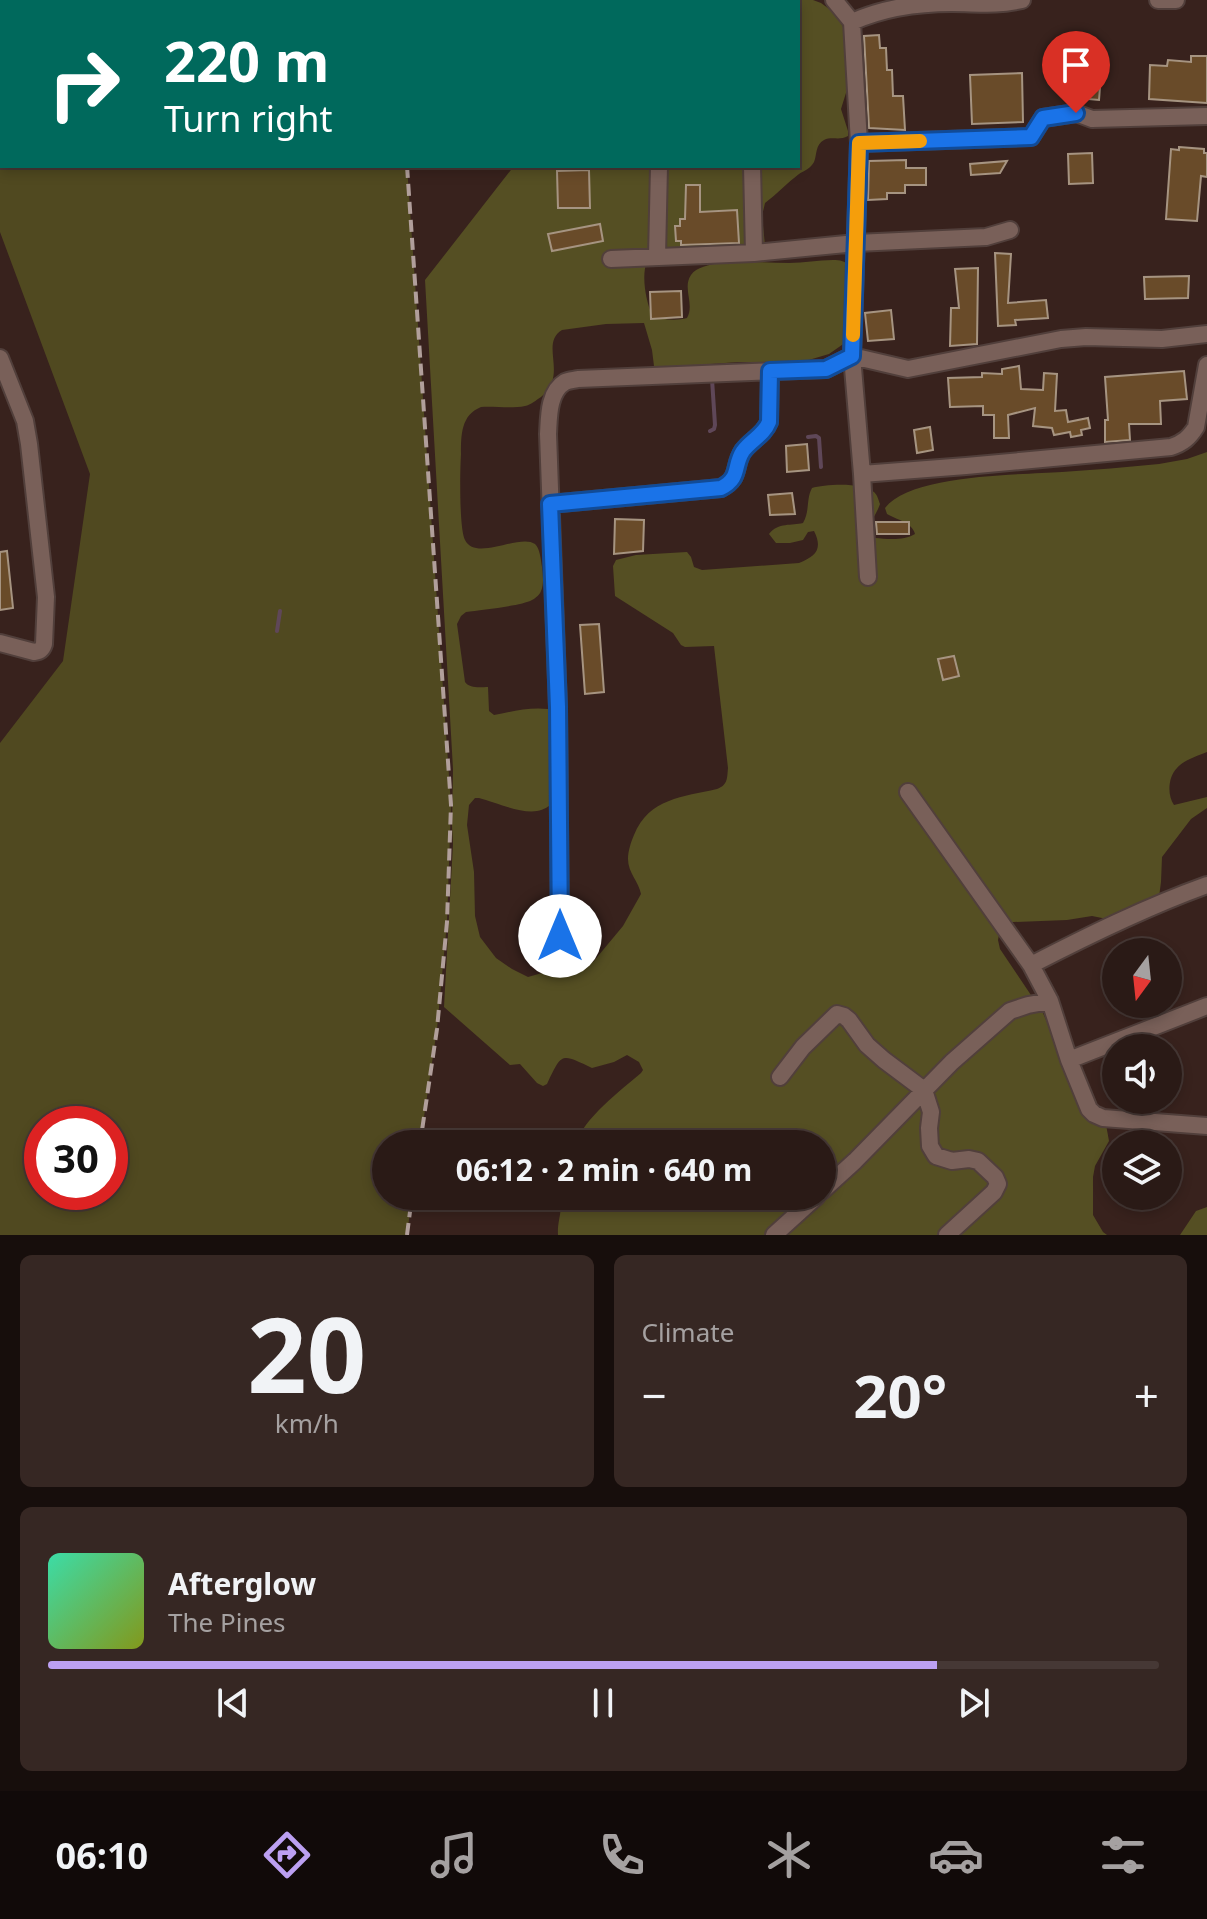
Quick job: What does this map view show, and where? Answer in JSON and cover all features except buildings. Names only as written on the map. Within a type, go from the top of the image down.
[{"type":"street","points":[[834,0],[852,22],[859,143],[852,356],[868,577]]},
{"type":"street","points":[[852,22],[883,10],[952,3],[995,5],[1022,0]]},
{"type":"street","points":[[1158,0],[1176,0]]},
{"type":"street","points":[[859,143],[1031,137],[1043,118],[1068,113],[1092,119],[1207,116]]},
{"type":"street","points":[[657,257],[659,168]]},
{"type":"street","points":[[752,168],[754,253]]},
{"type":"street","points":[[611,259],[986,237],[1010,230]]},
{"type":"street","points":[[560,936],[558,707],[548,434],[550,408],[556,391],[565,382],[826,369],[852,356],[908,369],[1061,339],[1147,339],[1207,334]]},
{"type":"street","points":[[0,358],[25,421],[47,608],[44,644],[39,652],[0,643]]},
{"type":"street","points":[[862,474],[1171,447],[1183,443],[1196,427],[1207,365]]},
{"type":"street","points":[[550,504],[721,488],[730,484],[744,449],[767,429],[770,371]]},
{"type":"street","points":[[908,792],[1031,965],[1050,1001],[1089,1109],[1103,1118],[1207,1126]]},
{"type":"street","points":[[1031,965],[1101,929],[1207,885]]},
{"type":"street","points":[[836,1178],[952,1062],[1010,1011],[1050,1001]]},
{"type":"street","points":[[1069,1060],[1207,1006]]},
{"type":"street","points":[[780,1077],[803,1047],[837,1014],[849,1020],[875,1052],[924,1090],[931,1112],[930,1146],[936,1156],[952,1161],[978,1161],[998,1184],[994,1192],[947,1235]]},
{"type":"street","points":[[774,1235],[802,1210]]},
{"type":"shaded area","points":[[800,0],[821,3],[832,11],[847,35],[850,80],[841,109],[848,136],[821,142],[811,166],[765,203],[762,216],[765,245],[647,261],[644,281],[652,315],[674,320],[687,318],[690,307],[689,280],[693,272],[704,267],[736,262],[827,260],[847,263],[851,266],[849,340],[829,354],[802,362],[738,362],[658,368],[654,366],[644,323],[562,330],[553,343],[553,379],[541,397],[525,406],[481,407],[466,420],[461,440],[460,498],[465,540],[478,548],[519,542],[535,544],[540,555],[543,585],[536,597],[527,602],[466,612],[461,616],[457,624],[465,682],[473,687],[488,687],[489,711],[494,715],[517,710],[557,711],[555,802],[542,810],[531,811],[479,798],[469,805],[467,825],[474,872],[475,916],[480,937],[496,958],[528,977],[542,973],[561,950],[572,952],[587,963],[593,962],[623,926],[641,894],[628,859],[640,823],[668,801],[717,789],[726,781],[728,768],[714,646],[681,645],[673,633],[615,596],[613,566],[616,560],[636,555],[687,552],[694,567],[702,570],[799,563],[810,558],[818,547],[814,531],[808,532],[803,540],[790,543],[776,543],[769,534],[781,526],[803,523],[812,488],[853,485],[869,489],[880,504],[871,525],[875,538],[901,539],[915,534],[907,524],[887,514],[885,508],[898,497],[918,488],[968,478],[1159,464],[1207,452],[1207,752],[1177,768],[1170,781],[1170,791],[1174,805],[1207,797],[1207,808],[1191,819],[1162,857],[1159,897],[1107,919],[1092,916],[1013,922],[1000,930],[998,940],[1000,949],[1043,1013],[1072,1079],[1105,1119],[1107,1130],[1102,1130],[1102,1154],[1093,1177],[1093,1215],[1107,1235],[558,1235],[560,1210],[836,1210],[836,1130],[583,1130],[594,1115],[641,1073],[643,1070],[639,1062],[627,1055],[592,1068],[564,1058],[543,1086],[520,1064],[510,1065],[444,1007],[453,844],[453,769],[425,280],[512,168],[800,168]]},
{"type":"shaded area","points":[[407,168],[451,805],[447,922],[437,1029],[422,1130],[372,1130],[372,1210],[410,1210],[407,1235],[0,1235],[0,743],[63,661],[90,474],[0,232],[0,170]]},
{"type":"shaded area","points":[[1207,1207],[1207,1235],[1180,1235],[1196,1211]]},
{"type":"waterway","points":[[710,431],[715,425],[712,379]]},
{"type":"waterway","points":[[808,437],[819,438],[821,467]]},
{"type":"waterway","points":[[277,631],[280,611]]},
{"type":"railway","points":[[407,168],[451,805],[447,922],[437,1029],[422,1130]]},
{"type":"railway","points":[[407,1235],[410,1210]]},
{"type":"slow traffic","points":[[853,335],[859,143],[920,141]]},
{"type":"route","points":[[560,936],[558,707],[550,504],[721,488],[730,484],[744,449],[767,429],[770,371],[826,369],[852,356],[859,143],[1031,137],[1043,118],[1076,113]]}]
